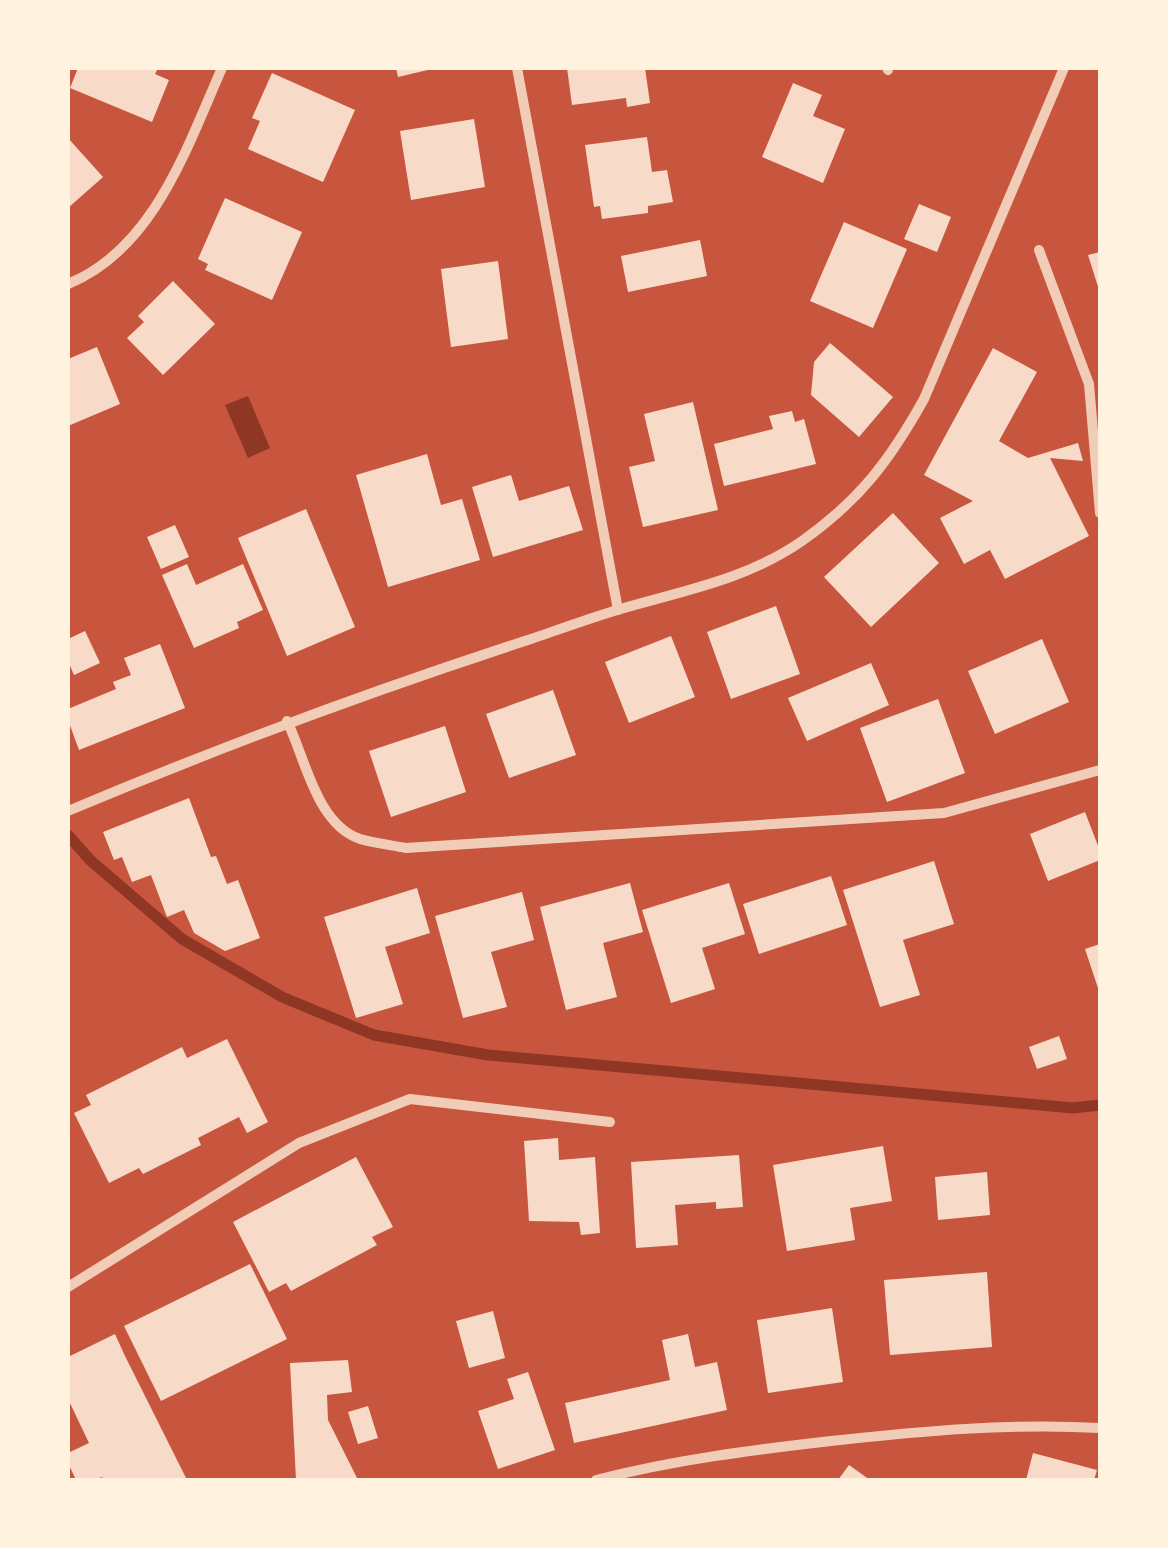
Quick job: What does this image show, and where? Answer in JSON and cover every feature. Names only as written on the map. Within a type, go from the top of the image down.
[{"type":"street","points":[[68,284],[103,266],[125,248],[159,202],[222,68]]},
{"type":"street","points":[[516,68],[618,610]]},
{"type":"street","points":[[68,812],[288,721],[618,610],[698,590],[754,568],[800,542],[862,492],[898,446],[924,399],[1060,70]]},
{"type":"street","points":[[1039,250],[1089,384],[1100,513]]},
{"type":"street","points":[[288,721],[334,821],[356,838],[406,848],[944,813],[1100,770]]},
{"type":"street","points":[[68,1287],[299,1143],[410,1099],[610,1122]]},
{"type":"street","points":[[596,1480],[655,1464],[959,1427],[1028,1424],[1100,1428]]},
{"type":"shaded area","points":[[248,396],[270,448],[248,458],[225,405]]},
{"type":"building","points":[[78,68],[158,68],[155,74],[169,80],[152,122],[70,88]]},
{"type":"building","points":[[396,68],[432,68],[432,69],[398,77]]},
{"type":"building","points":[[567,68],[645,68],[650,103],[627,107],[626,98],[572,105]]},
{"type":"building","points":[[272,73],[355,110],[323,182],[248,149],[260,121],[252,118]]},
{"type":"building","points":[[793,83],[822,95],[813,116],[845,129],[823,183],[762,157]]},
{"type":"building","points":[[474,119],[485,187],[411,200],[400,131]]},
{"type":"building","points":[[647,137],[652,172],[667,170],[673,202],[648,206],[648,213],[602,219],[600,206],[594,207],[585,145]]},
{"type":"building","points":[[68,138],[103,177],[68,208]]},
{"type":"building","points":[[225,198],[302,232],[272,300],[205,270],[208,264],[198,259]]},
{"type":"building","points":[[919,204],[951,217],[937,252],[904,239]]},
{"type":"building","points":[[844,222],[907,249],[873,328],[810,301]]},
{"type":"building","points":[[700,240],[707,276],[628,292],[621,256]]},
{"type":"building","points":[[1100,252],[1100,293],[1088,255]]},
{"type":"building","points":[[498,261],[508,339],[451,347],[441,269]]},
{"type":"building","points":[[173,281],[215,324],[163,375],[127,338],[144,322],[138,316]]},
{"type":"building","points":[[830,343],[893,397],[859,437],[811,395],[814,362]]},
{"type":"building","points":[[97,347],[120,404],[68,426],[68,359]]},
{"type":"building","points":[[993,348],[1037,372],[999,441],[1028,458],[1078,443],[1083,461],[1050,458],[1089,536],[1005,579],[990,550],[964,564],[940,518],[973,501],[924,475]]},
{"type":"building","points":[[693,402],[718,510],[643,527],[629,467],[655,461],[644,414]]},
{"type":"building","points":[[792,411],[795,422],[804,419],[816,464],[724,486],[714,444],[773,429],[769,416]]},
{"type":"building","points":[[427,454],[441,505],[462,499],[480,560],[388,587],[356,475]]},
{"type":"building","points":[[511,475],[519,501],[569,486],[583,530],[493,557],[472,487]]},
{"type":"building","points":[[306,509],[355,627],[287,656],[238,538]]},
{"type":"building","points":[[893,513],[939,563],[871,627],[824,577]]},
{"type":"building","points":[[175,525],[189,557],[161,569],[147,537]]},
{"type":"building","points":[[187,564],[196,585],[243,564],[263,610],[237,622],[239,628],[194,648],[162,575]]},
{"type":"building","points":[[776,606],[800,674],[731,699],[707,632]]},
{"type":"building","points":[[85,631],[100,663],[74,675],[68,661],[68,639]]},
{"type":"building","points":[[671,636],[695,697],[629,723],[605,662]]},
{"type":"building","points":[[1042,639],[1069,702],[995,734],[968,671]]},
{"type":"building","points":[[160,644],[185,708],[79,750],[68,709],[116,689],[113,682],[131,675],[124,658]]},
{"type":"building","points":[[871,663],[889,705],[807,741],[788,698]]},
{"type":"building","points":[[553,690],[576,755],[509,778],[486,714]]},
{"type":"building","points":[[938,699],[965,773],[887,802],[860,728]]},
{"type":"building","points":[[445,726],[466,792],[391,817],[369,751]]},
{"type":"building","points":[[189,798],[211,857],[216,856],[227,884],[238,880],[260,938],[225,951],[194,933],[184,910],[167,917],[151,875],[132,882],[122,857],[114,860],[103,832]]},
{"type":"building","points":[[1085,812],[1100,860],[1048,881],[1030,834]]},
{"type":"building","points":[[934,861],[954,924],[903,940],[920,995],[880,1007],[843,890]]},
{"type":"building","points":[[831,876],[847,925],[759,954],[743,904]]},
{"type":"building","points":[[630,883],[643,932],[603,943],[617,997],[566,1010],[540,907]]},
{"type":"building","points":[[729,883],[745,934],[702,948],[715,989],[671,1003],[642,910]]},
{"type":"building","points":[[417,888],[430,933],[385,947],[403,1004],[356,1018],[324,917]]},
{"type":"building","points":[[522,892],[534,940],[491,952],[507,1007],[463,1018],[435,916]]},
{"type":"building","points":[[1100,944],[1100,994],[1085,949]]},
{"type":"building","points":[[1059,1036],[1067,1059],[1037,1069],[1029,1047]]},
{"type":"building","points":[[227,1039],[268,1122],[247,1133],[239,1117],[198,1138],[201,1145],[143,1174],[139,1168],[109,1183],[74,1113],[91,1105],[86,1095],[182,1047],[187,1058]]},
{"type":"building","points":[[558,1138],[559,1160],[595,1157],[600,1233],[581,1235],[579,1222],[529,1221],[524,1141]]},
{"type":"building","points":[[883,1146],[892,1201],[850,1208],[855,1240],[787,1251],[773,1165]]},
{"type":"building","points":[[739,1155],[743,1207],[716,1209],[716,1202],[675,1205],[678,1245],[636,1248],[631,1162]]},
{"type":"building","points":[[356,1157],[393,1227],[372,1237],[377,1245],[291,1291],[286,1283],[269,1292],[233,1222]]},
{"type":"building","points":[[987,1172],[990,1215],[938,1220],[935,1177]]},
{"type":"building","points":[[250,1264],[287,1339],[161,1401],[124,1326]]},
{"type":"building","points":[[987,1272],[992,1347],[890,1355],[884,1280]]},
{"type":"building","points":[[832,1308],[843,1382],[768,1393],[757,1320]]},
{"type":"building","points":[[493,1311],[505,1358],[469,1368],[456,1321]]},
{"type":"building","points":[[115,1334],[187,1480],[76,1480],[68,1453],[89,1443],[68,1399],[68,1357]]},
{"type":"building","points":[[688,1334],[695,1367],[717,1362],[727,1410],[574,1443],[565,1403],[670,1380],[662,1340]]},
{"type":"building","points":[[348,1360],[352,1392],[327,1395],[328,1420],[358,1480],[296,1480],[290,1363]]},
{"type":"building","points":[[528,1372],[555,1450],[498,1469],[478,1411],[514,1399],[507,1379]]},
{"type":"building","points":[[368,1406],[378,1438],[358,1444],[348,1412]]},
{"type":"building","points":[[1033,1453],[1097,1470],[1094,1480],[1026,1480]]},
{"type":"building","points":[[849,1465],[870,1480],[838,1480]]},
{"type":"waterway","points":[[68,835],[90,860],[182,939],[282,997],[374,1035],[488,1055],[1073,1108],[1100,1105]]}]
